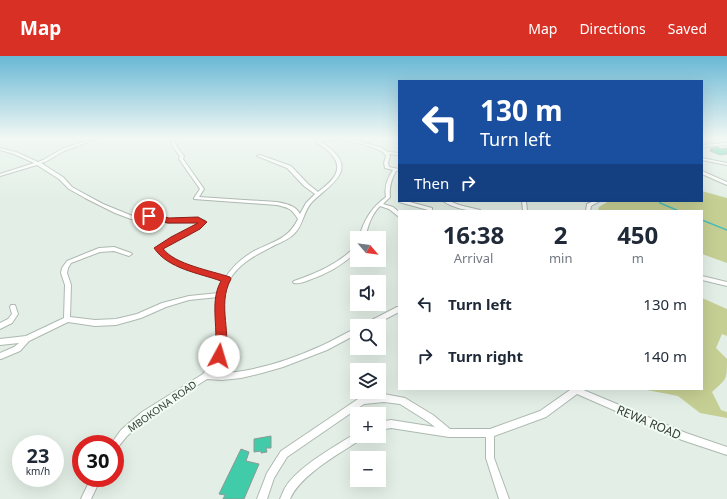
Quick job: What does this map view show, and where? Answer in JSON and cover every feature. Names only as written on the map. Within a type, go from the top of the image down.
[{"type":"street","points":[[27,159],[60,178],[70,188],[98,204],[133,218]]},
{"type":"street","points":[[0,175],[44,162],[49,159]]},
{"type":"street","points":[[181,159],[202,189],[196,198],[272,203],[295,209],[301,219]]},
{"type":"street","points":[[266,159],[289,167],[318,194]]},
{"type":"street","name":"MBOKONA ROAD","points":[[122,435],[138,420],[206,376],[216,361],[222,346],[220,295],[222,287],[238,265],[246,258],[290,234],[301,219],[309,202],[336,178],[339,165],[337,159]]},
{"type":"street","points":[[387,159],[386,165],[389,169],[397,170],[388,184],[388,198]]},
{"type":"street","points":[[703,159],[727,164]]},
{"type":"street","points":[[703,172],[727,184]]},
{"type":"street","points":[[364,231],[365,224],[372,211],[379,204],[388,198],[398,200]]},
{"type":"street","points":[[403,202],[430,210]]},
{"type":"street","points":[[447,202],[474,210]]},
{"type":"street","points":[[588,210],[589,205],[596,202]]},
{"type":"street","points":[[379,204],[391,208],[398,214]]},
{"type":"street","points":[[149,216],[168,221],[198,220],[203,222],[198,227],[174,238],[158,248],[163,255],[182,265],[227,279]]},
{"type":"street","points":[[67,319],[68,285],[64,273],[69,262],[99,250],[114,249],[130,254]]},
{"type":"street","points":[[296,282],[322,274],[345,261],[350,256]]},
{"type":"street","points":[[703,278],[727,284]]},
{"type":"street","points":[[2,356],[17,349],[27,339],[67,319],[94,323],[116,322],[139,316],[164,305],[189,298],[220,295]]},
{"type":"street","points":[[0,326],[10,321],[15,314],[14,307]]},
{"type":"street","points":[[380,319],[398,310]]},
{"type":"street","points":[[206,376],[230,376],[270,367],[338,343],[350,335]]},
{"type":"street","points":[[0,342],[27,339]]},
{"type":"street","points":[[386,425],[406,425],[449,433],[490,433],[543,414],[574,390]]},
{"type":"street","name":"REWA ROAD","points":[[574,390],[685,437],[727,451]]},
{"type":"street","points":[[386,398],[402,401],[430,418],[449,433]]},
{"type":"street","points":[[262,499],[270,476],[284,454],[358,399]]},
{"type":"street","points":[[490,433],[490,458],[504,499]]},
{"type":"street","points":[[285,499],[286,494],[294,482],[350,442]]},
{"type":"street","points":[[86,499],[92,487]]},
{"type":"green space","points":[[703,191],[727,198],[727,263],[703,254],[703,210],[598,210],[599,207],[607,202],[703,202]]},
{"type":"green space","points":[[703,298],[727,309],[727,336],[722,334],[716,348],[727,359],[727,371],[723,381],[712,392],[721,410],[727,412],[727,418],[700,413],[678,396],[647,390],[703,390]]},
{"type":"building","points":[[271,436],[271,448],[266,448],[267,452],[254,452],[254,439]]},
{"type":"building","points":[[241,449],[249,452],[246,461],[259,464],[244,499],[223,499],[225,495],[219,494]]},
{"type":"waterway","points":[[660,202],[677,210]]},
{"type":"waterway","points":[[703,220],[727,230]]},
{"type":"route","points":[[149,216],[168,221],[198,220],[203,222],[198,227],[174,238],[158,248],[163,255],[182,265],[227,279],[222,287],[220,295],[222,346],[219,356]]}]
